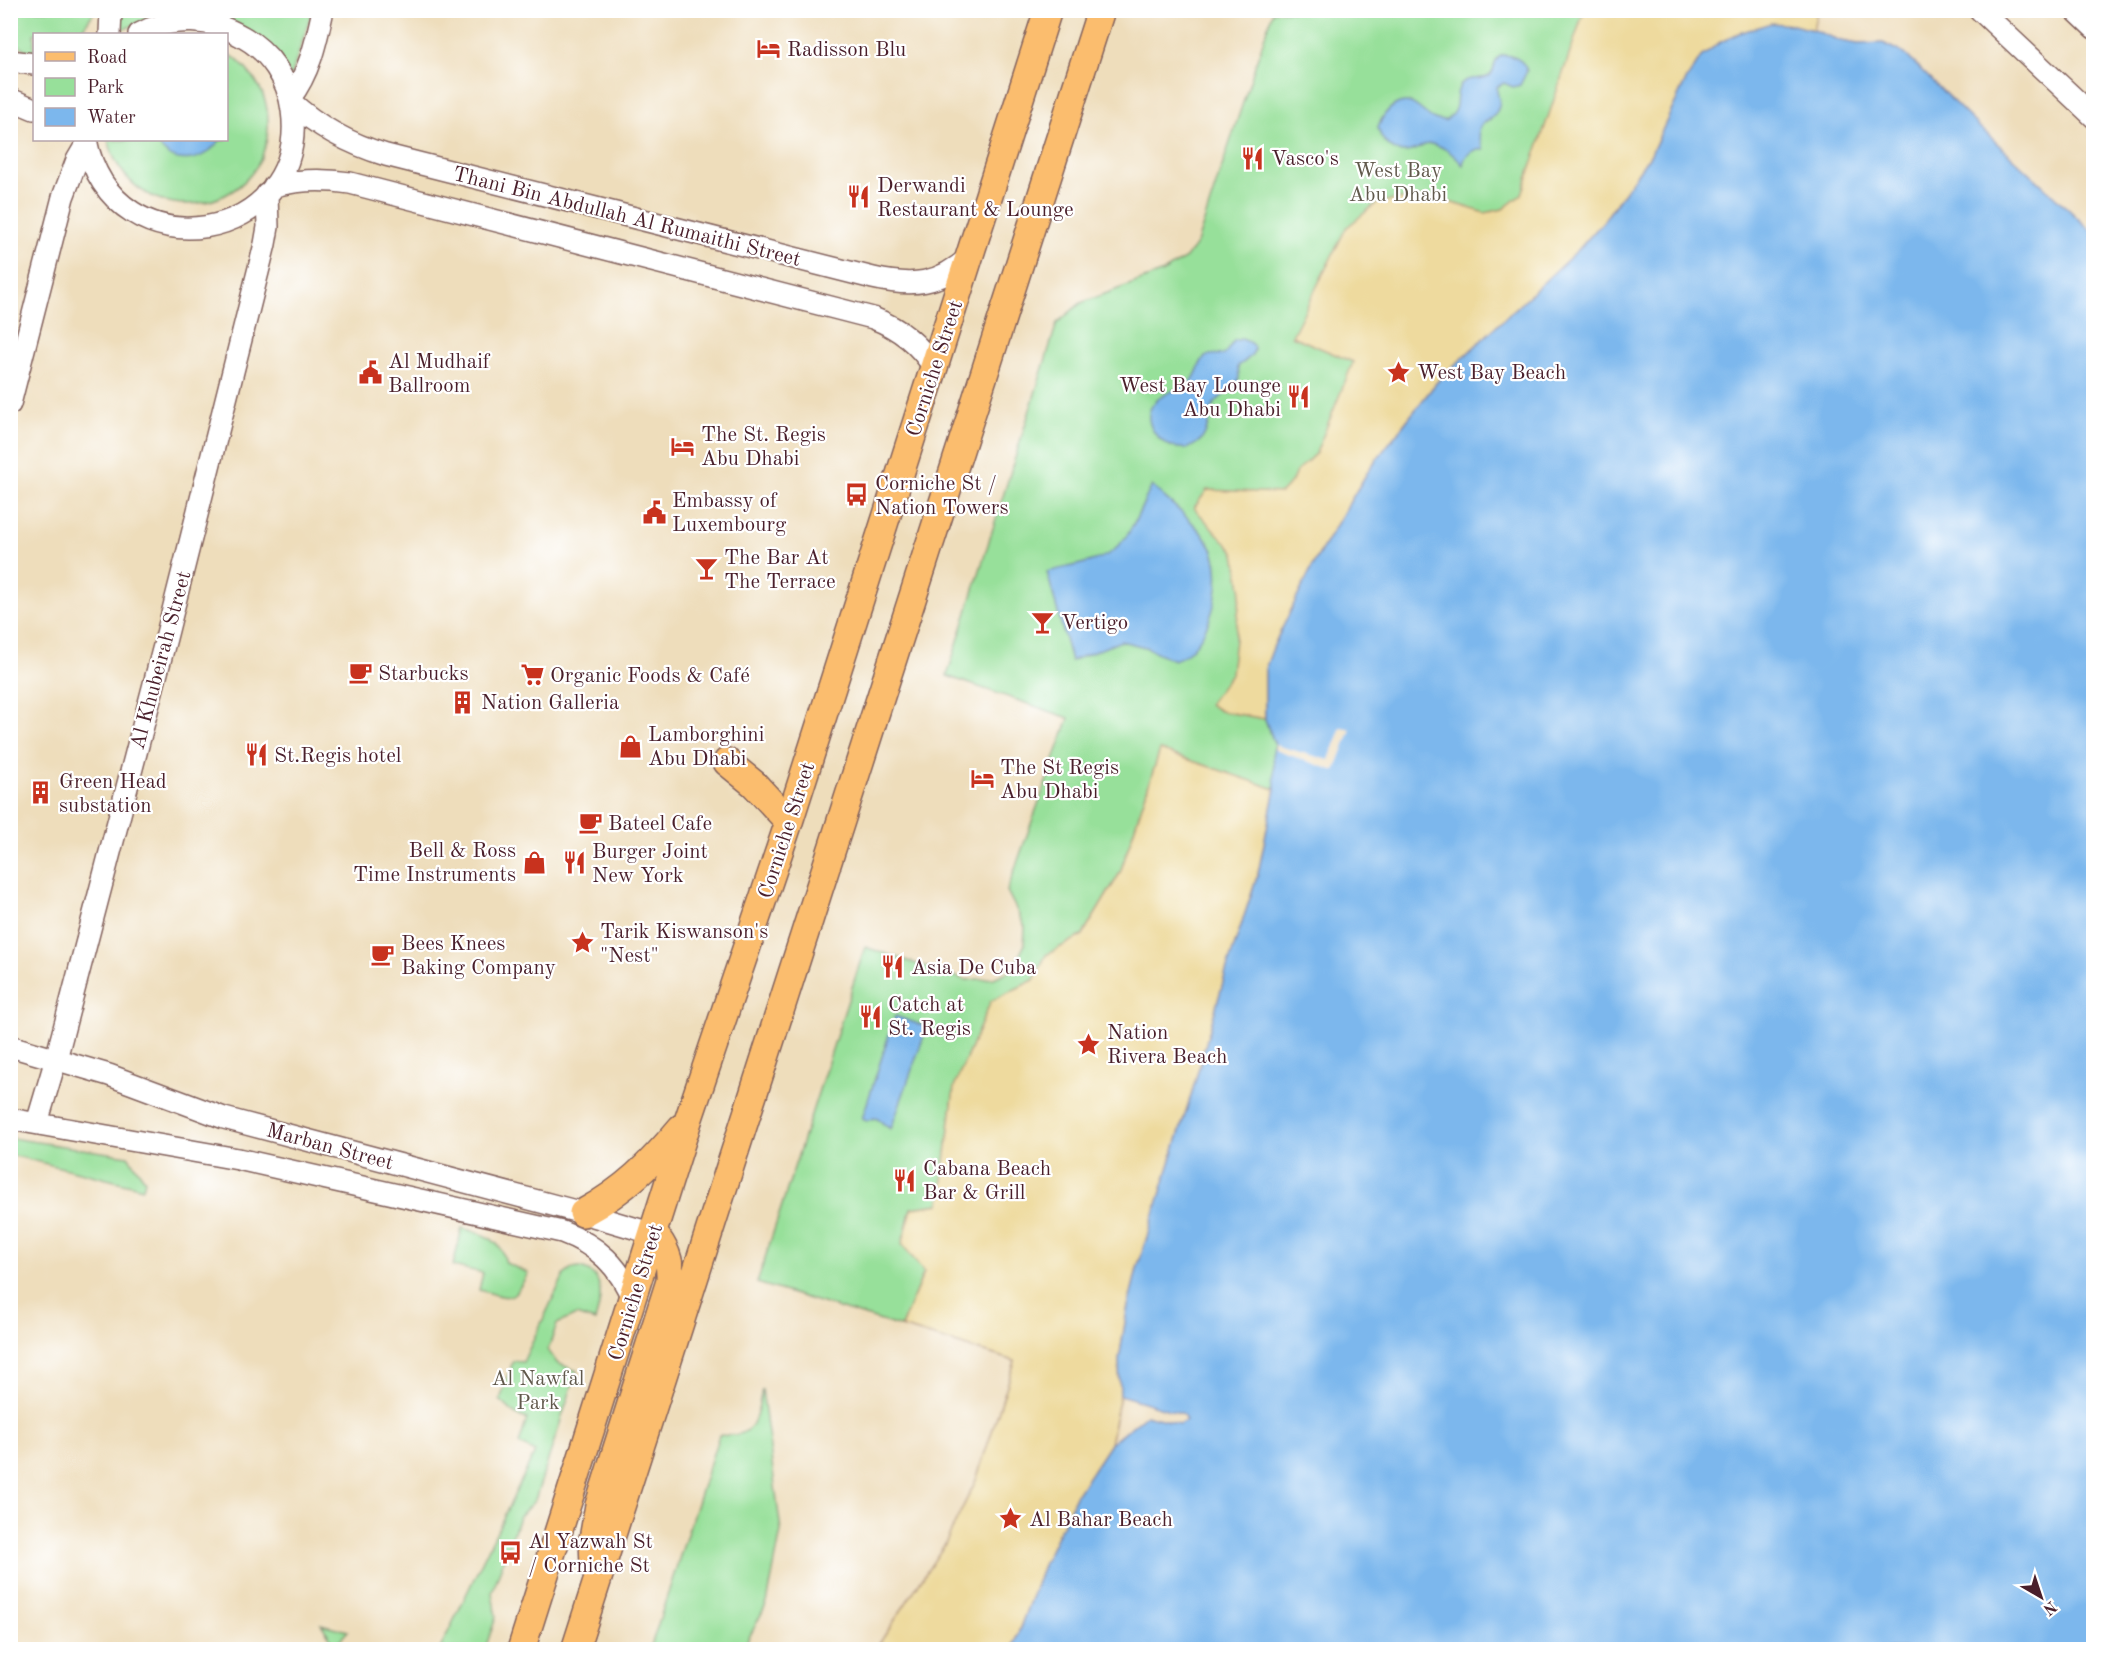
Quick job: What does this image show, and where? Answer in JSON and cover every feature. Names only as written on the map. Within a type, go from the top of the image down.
[{"type":"main road","name":"Corniche Street","points":[[521,1650],[689,1118],[789,822],[1048,10]]},
{"type":"main road","points":[[575,1650],[1101,10]]},
{"type":"main road","points":[[727,762],[760,790],[789,822]]},
{"type":"main road","points":[[583,1213],[628,1184],[645,1169],[689,1118]]},
{"type":"main road","points":[[596,1583],[593,1539],[599,1505],[670,1281],[668,1258],[661,1242],[654,1234]]},
{"type":"street","points":[[110,33],[111,10]]},
{"type":"street","points":[[291,100],[311,61],[323,10]]},
{"type":"street","points":[[1980,10],[2094,117]]},
{"type":"street","points":[[2075,10],[2094,28]]},
{"type":"street","points":[[87,141],[92,162],[100,179],[126,208],[142,218],[161,225],[189,229],[218,225],[236,218],[253,207],[270,190],[286,163],[293,137],[291,100],[275,65],[263,51],[233,30],[197,21],[178,22],[142,33]]},
{"type":"street","points":[[10,61],[33,64]]},
{"type":"street","points":[[10,99],[33,108]]},
{"type":"street","name":"Thani Bin Abdullah Al Rumaithi Street","points":[[291,100],[307,117],[325,129],[386,155],[894,283],[917,283],[940,277],[951,272],[969,257]]},
{"type":"street","points":[[10,404],[63,197],[87,141]]},
{"type":"street","name":"Thani Bin Abdullah Al Rumaithi Street","points":[[270,190],[292,181],[350,183],[873,318],[887,323],[912,339],[934,368]]},
{"type":"street","name":"Al Khubeirah Street","points":[[37,1123],[56,1059],[166,638],[266,244],[270,190]]},
{"type":"street","name":"Marban Street","points":[[10,1046],[109,1075],[224,1118],[654,1234]]},
{"type":"street","name":"Marban Street","points":[[10,1119],[238,1159],[562,1232],[585,1242],[603,1255],[622,1277],[633,1301]]},
{"type":"green space","points":[[11,10],[95,10],[80,33],[33,33],[33,52],[29,52],[11,40]]},
{"type":"green space","points":[[121,11],[312,11],[291,77],[238,25],[204,12],[174,12],[148,19],[115,33]]},
{"type":"green space","name":"West Bay Abu Dhabi","points":[[1273,11],[1698,11],[1651,154],[1265,719],[1275,745],[1275,789],[1160,751],[1120,873],[1083,935],[1046,955],[1034,980],[991,1001],[954,1087],[940,1204],[911,1208],[902,1244],[924,1272],[901,1327],[757,1283],[865,947],[966,980],[994,978],[1012,970],[1024,946],[1025,927],[1007,891],[1069,718],[947,676],[1057,323],[1081,303],[1163,272],[1186,258],[1197,243]]},
{"type":"green space","points":[[228,54],[248,71],[261,90],[267,112],[268,129],[262,156],[248,177],[229,193],[206,202],[182,204],[158,199],[136,186],[113,156],[108,141],[228,141]]},
{"type":"green space","points":[[11,1138],[128,1156],[145,1180],[143,1188],[11,1155]]},
{"type":"green space","points":[[462,1228],[490,1238],[500,1248],[506,1263],[528,1273],[514,1294],[504,1296],[479,1290],[483,1273],[453,1266]]},
{"type":"green space","name":"Al Nawfal Park","points":[[580,1268],[589,1271],[598,1282],[600,1297],[597,1314],[595,1321],[576,1315],[557,1324],[548,1350],[557,1363],[577,1371],[535,1500],[519,1517],[492,1593],[496,1617],[485,1649],[440,1649],[535,1452],[519,1444],[527,1419],[516,1415],[500,1400],[513,1361],[523,1362],[564,1275],[572,1269]]},
{"type":"green space","points":[[762,1389],[781,1531],[767,1603],[743,1649],[650,1649],[719,1435],[740,1434],[752,1425],[756,1418]]},
{"type":"green space","points":[[321,1624],[348,1631],[335,1645]]},
{"type":"sand","name":"West Bay Beach","points":[[1584,11],[1817,11],[1813,30],[1793,25],[1739,33],[1719,43],[1701,57],[1685,82],[1651,154],[1603,222],[1578,250],[1437,382],[1370,468],[1315,561],[1275,643],[1265,670],[1265,719],[1220,711],[1209,704],[1231,674],[1241,588],[1235,553],[1194,508],[1207,490],[1281,493],[1292,481],[1296,472],[1316,453],[1353,362],[1292,336],[1346,228],[1378,202],[1430,196],[1485,213],[1503,209],[1522,194]]},
{"type":"sand","name":"Nation Rivera Beach","points":[[1160,750],[1275,789],[1258,874],[1228,965],[1193,1089],[1137,1269],[1119,1360],[1120,1395],[1110,1444],[1077,1494],[1044,1563],[1012,1649],[875,1650],[945,1544],[976,1480],[1015,1361],[901,1327],[924,1272],[902,1244],[912,1208],[940,1204],[954,1087],[991,1001],[1034,980],[1046,955],[1083,935],[1120,873]]},
{"type":"water","points":[[1771,23],[1813,30],[1841,41],[1858,44],[1883,43],[1905,54],[1973,121],[2093,232],[2093,1649],[1012,1650],[1044,1563],[1077,1494],[1110,1444],[1146,1415],[1180,1424],[1186,1420],[1183,1414],[1120,1395],[1119,1360],[1137,1269],[1193,1089],[1228,965],[1258,874],[1275,789],[1273,751],[1275,745],[1265,719],[1265,669],[1275,643],[1315,561],[1370,468],[1437,382],[1578,250],[1603,222],[1651,154],[1685,82],[1701,57],[1719,43],[1739,33]]},
{"type":"water","points":[[1502,55],[1518,58],[1527,71],[1520,85],[1513,87],[1504,83],[1497,87],[1499,106],[1496,114],[1480,126],[1480,138],[1484,150],[1470,153],[1463,165],[1449,152],[1436,145],[1426,144],[1408,152],[1402,152],[1391,148],[1383,139],[1378,128],[1384,115],[1392,107],[1403,102],[1409,103],[1432,118],[1446,120],[1456,107],[1460,86],[1469,80],[1490,75],[1496,60]]},
{"type":"water","points":[[157,141],[219,141],[205,154],[187,160],[178,159],[162,149]]},
{"type":"water","points":[[1241,339],[1252,345],[1253,352],[1238,366],[1239,376],[1236,384],[1215,403],[1201,440],[1186,448],[1176,448],[1166,444],[1152,429],[1149,419],[1150,410],[1156,401],[1189,383],[1203,359],[1212,355],[1224,355],[1234,341]]},
{"type":"water","points":[[1152,486],[1198,529],[1210,545],[1215,558],[1216,592],[1213,610],[1206,627],[1187,653],[1174,660],[1145,647],[1121,641],[1071,661],[1047,572],[1088,562],[1118,547],[1130,531]]},
{"type":"water","points":[[895,1016],[927,1027],[891,1129],[877,1119],[867,1121],[862,1119]]},
{"type":"pier","points":[[1341,727],[1351,729],[1335,771],[1275,750],[1275,745],[1329,760]]},
{"type":"place","name":"Radisson Blu","points":[[769,49]]},
{"type":"place","name":"Vasco's","points":[[1253,158]]},
{"type":"place","name":"Derwandi Restaurant & Lounge","points":[[859,197]]},
{"type":"place","name":"West Bay Beach","points":[[1399,372]]},
{"type":"place","name":"Al Mudhaif Ballroom","points":[[370,373]]},
{"type":"place","name":"West Bay Lounge Abu Dhabi","points":[[1299,397]]},
{"type":"place","name":"The St. Regis Abu Dhabi","points":[[683,446]]},
{"type":"place","name":"Corniche St / Nation Towers","points":[[857,495]]},
{"type":"place","name":"Embassy of Luxembourg","points":[[654,512]]},
{"type":"place","name":"The Bar At The Terrace","points":[[706,569]]},
{"type":"place","name":"Vertigo","points":[[1043,622]]},
{"type":"place","name":"Starbucks","points":[[360,673]]},
{"type":"place","name":"Organic Foods & Café","points":[[532,675]]},
{"type":"place","name":"Nation Galleria","points":[[463,702]]},
{"type":"place","name":"Lamborghini Abu Dhabi","points":[[630,746]]},
{"type":"place","name":"St.Regis hotel","points":[[256,755]]},
{"type":"place","name":"The St Regis Abu Dhabi","points":[[982,779]]},
{"type":"place","name":"Green Head substation","points":[[41,793]]},
{"type":"place","name":"Bateel Cafe","points":[[590,823]]},
{"type":"place","name":"Bell & Ross Time Instruments","points":[[534,862]]},
{"type":"place","name":"Burger Joint New York","points":[[574,863]]},
{"type":"place","name":"Tarik Kiswanson's \"Nest\"","points":[[582,943]]},
{"type":"place","name":"Bees Knees Baking Company","points":[[383,955]]},
{"type":"place","name":"Asia De Cuba","points":[[893,967]]},
{"type":"place","name":"Catch at St. Regis","points":[[870,1016]]},
{"type":"place","name":"Nation Rivera Beach","points":[[1089,1044]]},
{"type":"place","name":"Cabana Beach Bar & Grill","points":[[905,1180]]},
{"type":"place","name":"Al Bahar Beach","points":[[1011,1519]]},
{"type":"place","name":"Al Yazwah St / Corniche St","points":[[510,1553]]}]
